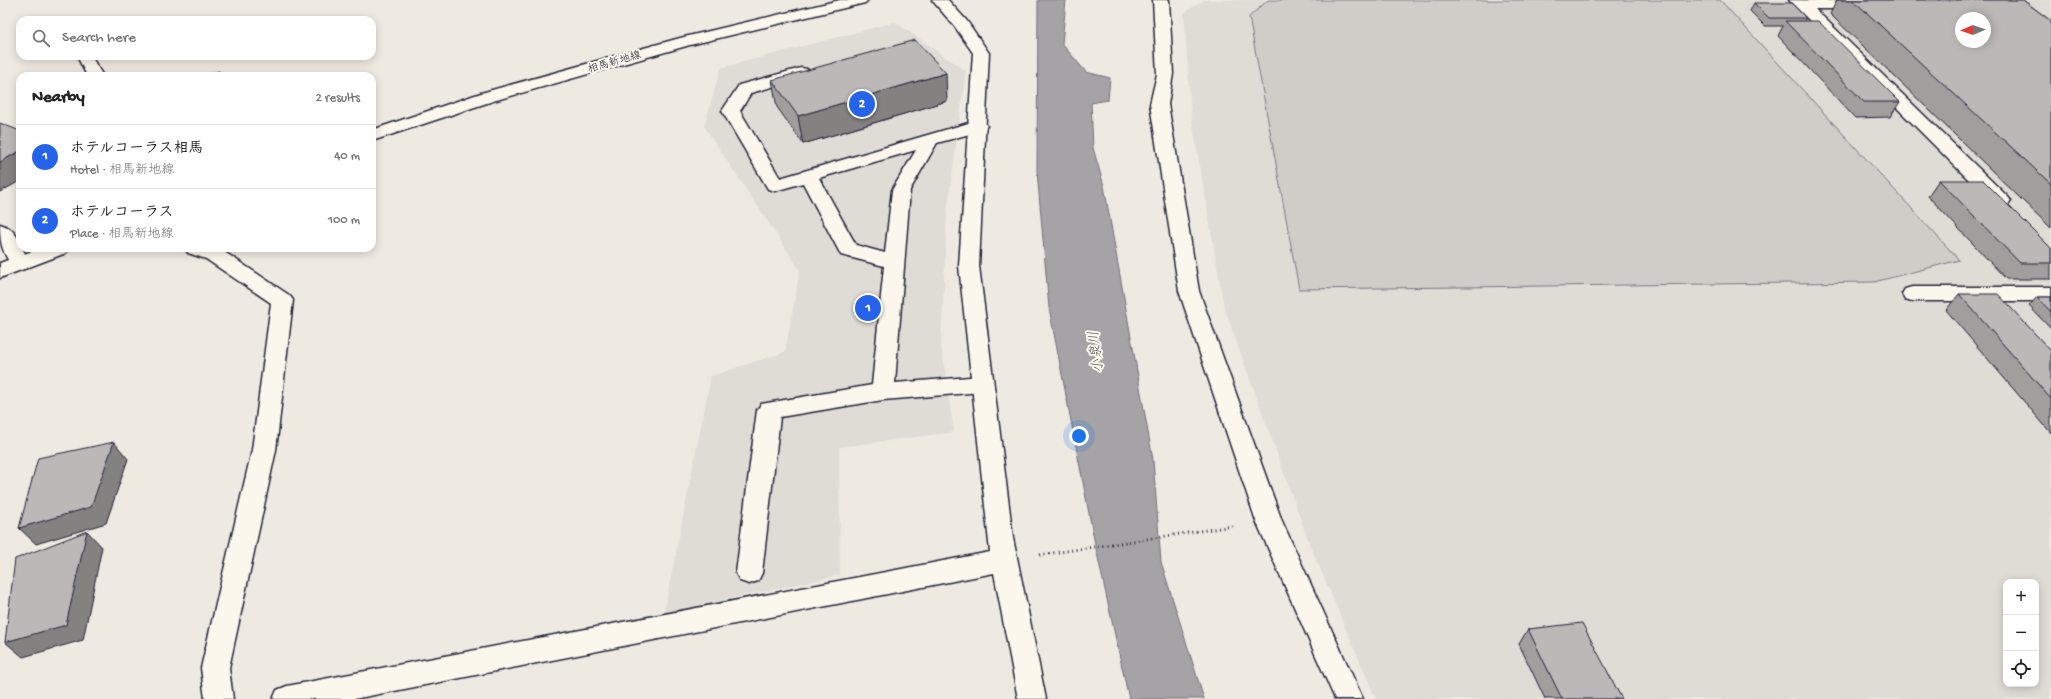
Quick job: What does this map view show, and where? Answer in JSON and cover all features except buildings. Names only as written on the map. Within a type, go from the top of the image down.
[{"type":"street","name":"相馬新地線","points":[[376,135],[487,97],[678,43],[860,0]]},
{"type":"street","points":[[940,0],[961,24],[981,53],[969,266],[1004,560],[1032,699]]},
{"type":"street","points":[[1161,0],[1165,74],[1159,104],[1190,291],[1269,520],[1349,699]]},
{"type":"street","points":[[1799,2],[1881,4]]},
{"type":"street","points":[[1799,2],[2011,212]]},
{"type":"street","points":[[86,60],[93,72]]},
{"type":"street","points":[[813,70],[745,88],[731,111],[775,185],[978,126]]},
{"type":"street","points":[[883,392],[901,190],[931,139]]},
{"type":"street","points":[[808,175],[848,250],[894,262]]},
{"type":"street","points":[[0,230],[4,232],[20,263]]},
{"type":"street","points":[[0,271],[49,252]]},
{"type":"street","points":[[208,252],[214,254],[282,300],[264,450],[215,668],[219,699]]},
{"type":"street","points":[[1912,294],[2051,294]]},
{"type":"street","points":[[749,573],[769,410],[883,392],[982,384]]},
{"type":"street","points":[[287,699],[1004,560]]},
{"type":"path","points":[[1004,560],[1269,520]]},
{"type":"shaded area","points":[[1204,0],[2051,0],[2051,699],[1376,699],[1310,545],[1224,307],[1191,114],[1184,13]]},
{"type":"shaded area","points":[[1268,0],[1720,0],[1959,260],[1874,282],[1299,289],[1249,17]]},
{"type":"shaded area","points":[[895,22],[966,71],[947,213],[941,346],[954,432],[839,447],[840,575],[664,613],[711,376],[785,352],[800,270],[704,126],[721,68]]},
{"type":"water","name":"小泉川","points":[[1038,0],[1066,0],[1062,44],[1086,72],[1110,78],[1108,100],[1091,103],[1093,148],[1104,186],[1153,460],[1161,562],[1204,699],[1129,699],[1095,544],[1049,308],[1037,171]]},
{"type":"place","name":"ホテルコーラス","points":[[862,104]]},
{"type":"place","name":"ホテルコーラス相馬","points":[[868,308]]}]
